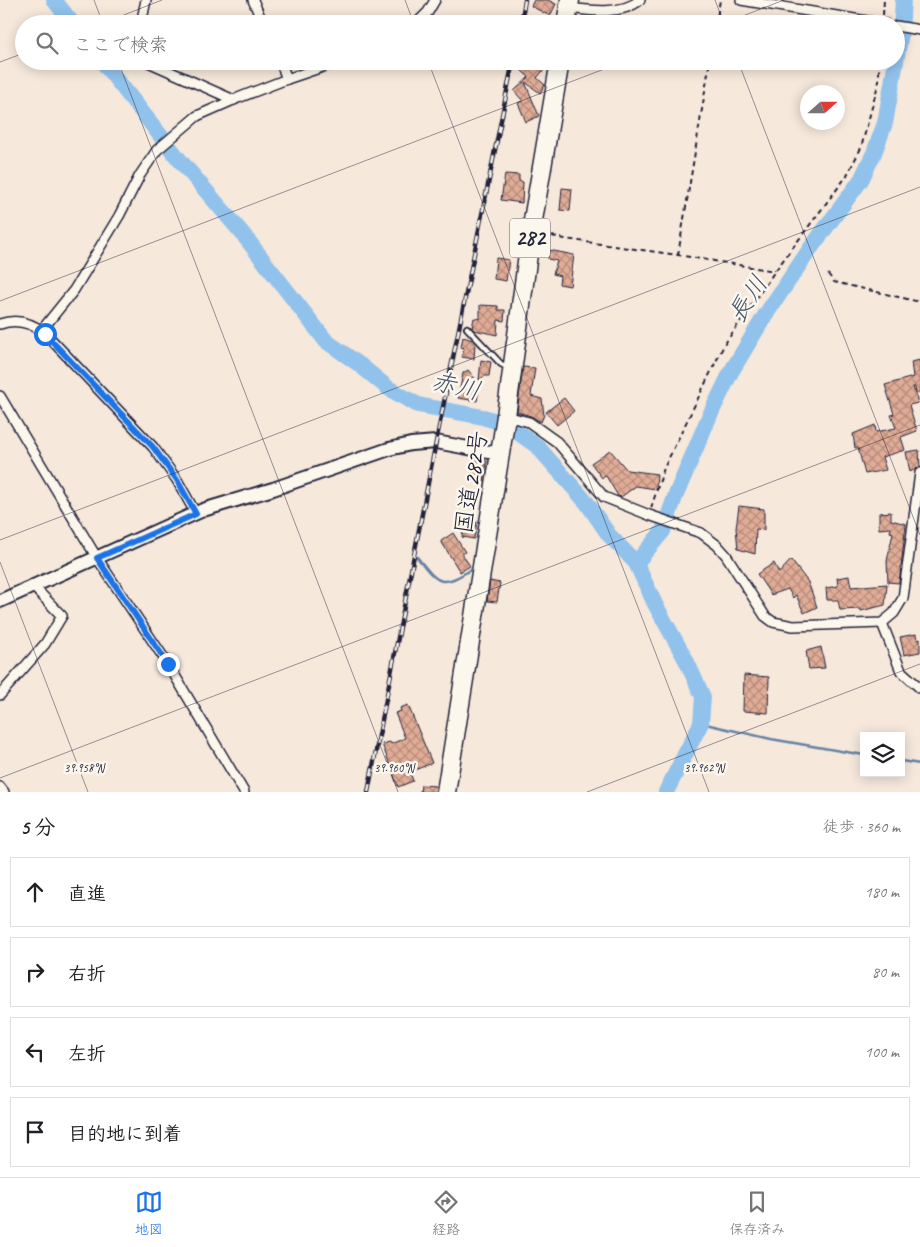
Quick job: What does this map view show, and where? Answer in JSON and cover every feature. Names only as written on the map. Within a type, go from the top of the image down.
[{"type":"highway","name":"国道282号","points":[[446,792],[506,416],[531,232],[558,70]]},
{"type":"street","points":[[143,15],[146,0]]},
{"type":"street","points":[[253,0],[259,15]]},
{"type":"street","points":[[425,15],[435,0]]},
{"type":"street","points":[[568,11],[625,9],[640,0]]},
{"type":"street","points":[[741,0],[834,15]]},
{"type":"street","points":[[905,27],[918,29]]},
{"type":"street","points":[[166,70],[234,100]]},
{"type":"street","points":[[284,70],[288,79]]},
{"type":"street","points":[[41,331],[74,290],[119,216],[140,175],[157,150],[197,116],[314,70]]},
{"type":"street","points":[[0,324],[27,323],[41,331],[153,447],[177,480],[196,514]]},
{"type":"street","points":[[0,396],[97,558],[162,656],[244,792]]},
{"type":"street","points":[[506,416],[529,422],[557,442],[604,497],[701,533],[717,545],[726,555],[765,616],[773,622],[794,626],[882,624],[894,613],[903,598],[920,473]]},
{"type":"street","points":[[0,601],[32,585],[203,510],[272,489],[389,449],[411,444],[436,442],[500,450]]},
{"type":"street","points":[[0,695],[45,644],[62,616],[32,585]]},
{"type":"street","points":[[882,624],[902,670],[920,688]]},
{"type":"street","points":[[0,787],[4,792]]},
{"type":"lane","points":[[467,328],[501,364],[512,370]]},
{"type":"path","points":[[718,15],[720,0]]},
{"type":"path","points":[[884,0],[884,15]]},
{"type":"path","points":[[678,255],[709,70]]},
{"type":"path","points":[[649,515],[664,468],[724,345],[775,271],[846,177],[861,148],[879,81],[880,70]]},
{"type":"path","points":[[531,232],[565,239],[775,271]]},
{"type":"path","points":[[828,274],[834,282],[920,302]]},
{"type":"building","points":[[534,0],[548,0],[556,4],[550,15],[531,6]]},
{"type":"building","points":[[544,70],[537,78],[545,85],[540,93],[525,82],[539,116],[526,122],[518,103],[523,101],[514,91],[529,77],[522,71]]},
{"type":"building","points":[[505,174],[519,175],[519,181],[523,182],[522,203],[501,200]]},
{"type":"building","points":[[562,188],[572,189],[570,211],[560,210]]},
{"type":"building","points":[[549,250],[574,255],[570,286],[559,284],[560,276],[553,274],[557,261],[548,259]]},
{"type":"building","points":[[496,258],[509,260],[506,281],[494,279]]},
{"type":"building","points":[[480,305],[498,306],[498,310],[505,310],[504,321],[498,320],[497,335],[472,328],[474,318],[480,319]]},
{"type":"building","points":[[463,337],[473,340],[475,343],[474,359],[462,357],[464,348],[461,347]]},
{"type":"building","points":[[481,360],[491,362],[489,376],[479,380]]},
{"type":"building","points":[[920,360],[920,393],[916,394],[915,387],[913,387],[918,403],[909,405],[917,431],[901,437],[905,450],[882,457],[886,470],[865,474],[858,448],[855,448],[853,434],[875,425],[876,432],[896,428],[891,415],[894,414],[885,385],[913,377],[911,362]]},
{"type":"building","points":[[523,367],[535,368],[531,396],[542,399],[544,415],[541,422],[531,416],[517,412]]},
{"type":"building","points":[[468,370],[477,381],[466,388],[479,390],[477,401],[458,398],[463,373]]},
{"type":"building","points":[[564,398],[574,411],[557,425],[546,412]]},
{"type":"building","points":[[610,450],[627,470],[657,474],[656,489],[636,486],[621,497],[618,496],[606,476],[602,478],[591,463]]},
{"type":"building","points":[[919,450],[920,467],[910,472],[906,452]]},
{"type":"building","points":[[474,460],[487,461],[484,482],[471,481]]},
{"type":"building","points":[[739,506],[764,509],[764,530],[756,529],[755,554],[738,549],[736,528]]},
{"type":"building","points":[[891,512],[891,520],[906,524],[899,583],[888,582],[887,561],[893,533],[890,532],[891,528],[879,529],[879,513]]},
{"type":"building","points":[[464,520],[477,522],[474,539],[462,537]]},
{"type":"building","points":[[453,533],[465,552],[462,554],[470,566],[460,572],[441,541]]},
{"type":"building","points":[[791,560],[808,582],[817,607],[804,613],[796,595],[793,598],[788,589],[771,595],[757,574],[774,563],[779,573]]},
{"type":"building","points":[[849,576],[851,587],[887,584],[885,605],[861,611],[861,609],[840,610],[838,600],[827,600],[826,588],[838,586],[837,578]]},
{"type":"building","points":[[490,581],[500,583],[497,602],[487,601]]},
{"type":"building","points":[[916,634],[917,640],[920,639],[920,652],[904,655],[900,637]]},
{"type":"building","points":[[821,647],[825,668],[809,669],[806,651]]},
{"type":"building","points":[[744,675],[769,677],[768,713],[743,711]]},
{"type":"building","points":[[408,705],[432,763],[410,772],[413,781],[398,787],[382,744],[390,742],[391,744],[405,738],[395,713],[401,711],[400,708]]},
{"type":"building","points":[[421,785],[436,786],[436,792],[420,792]]},
{"type":"waterway","name":"赤川","points":[[54,0],[66,15]]},
{"type":"waterway","name":"長川","points":[[902,15],[903,0]]},
{"type":"waterway","name":"赤川","points":[[109,70],[178,158],[242,233],[326,341],[388,388],[418,405],[483,417],[506,424],[537,446],[587,503],[609,535],[636,563],[703,697],[701,723],[666,792]]},
{"type":"waterway","name":"長川","points":[[636,563],[663,531],[675,497],[709,417],[731,372],[766,314],[810,249],[861,180],[874,153],[885,123],[894,70]]},
{"type":"waterway","points":[[417,557],[441,581],[453,579],[472,569]]},
{"type":"waterway","points":[[701,723],[771,739],[860,754]]},
{"type":"waterway","points":[[905,762],[920,764]]},
{"type":"railway","points":[[522,15],[525,0]]},
{"type":"railway","points":[[368,792],[511,70]]},
{"type":"route","points":[[45,334],[153,447],[177,480],[196,514],[97,558],[168,664]]}]
